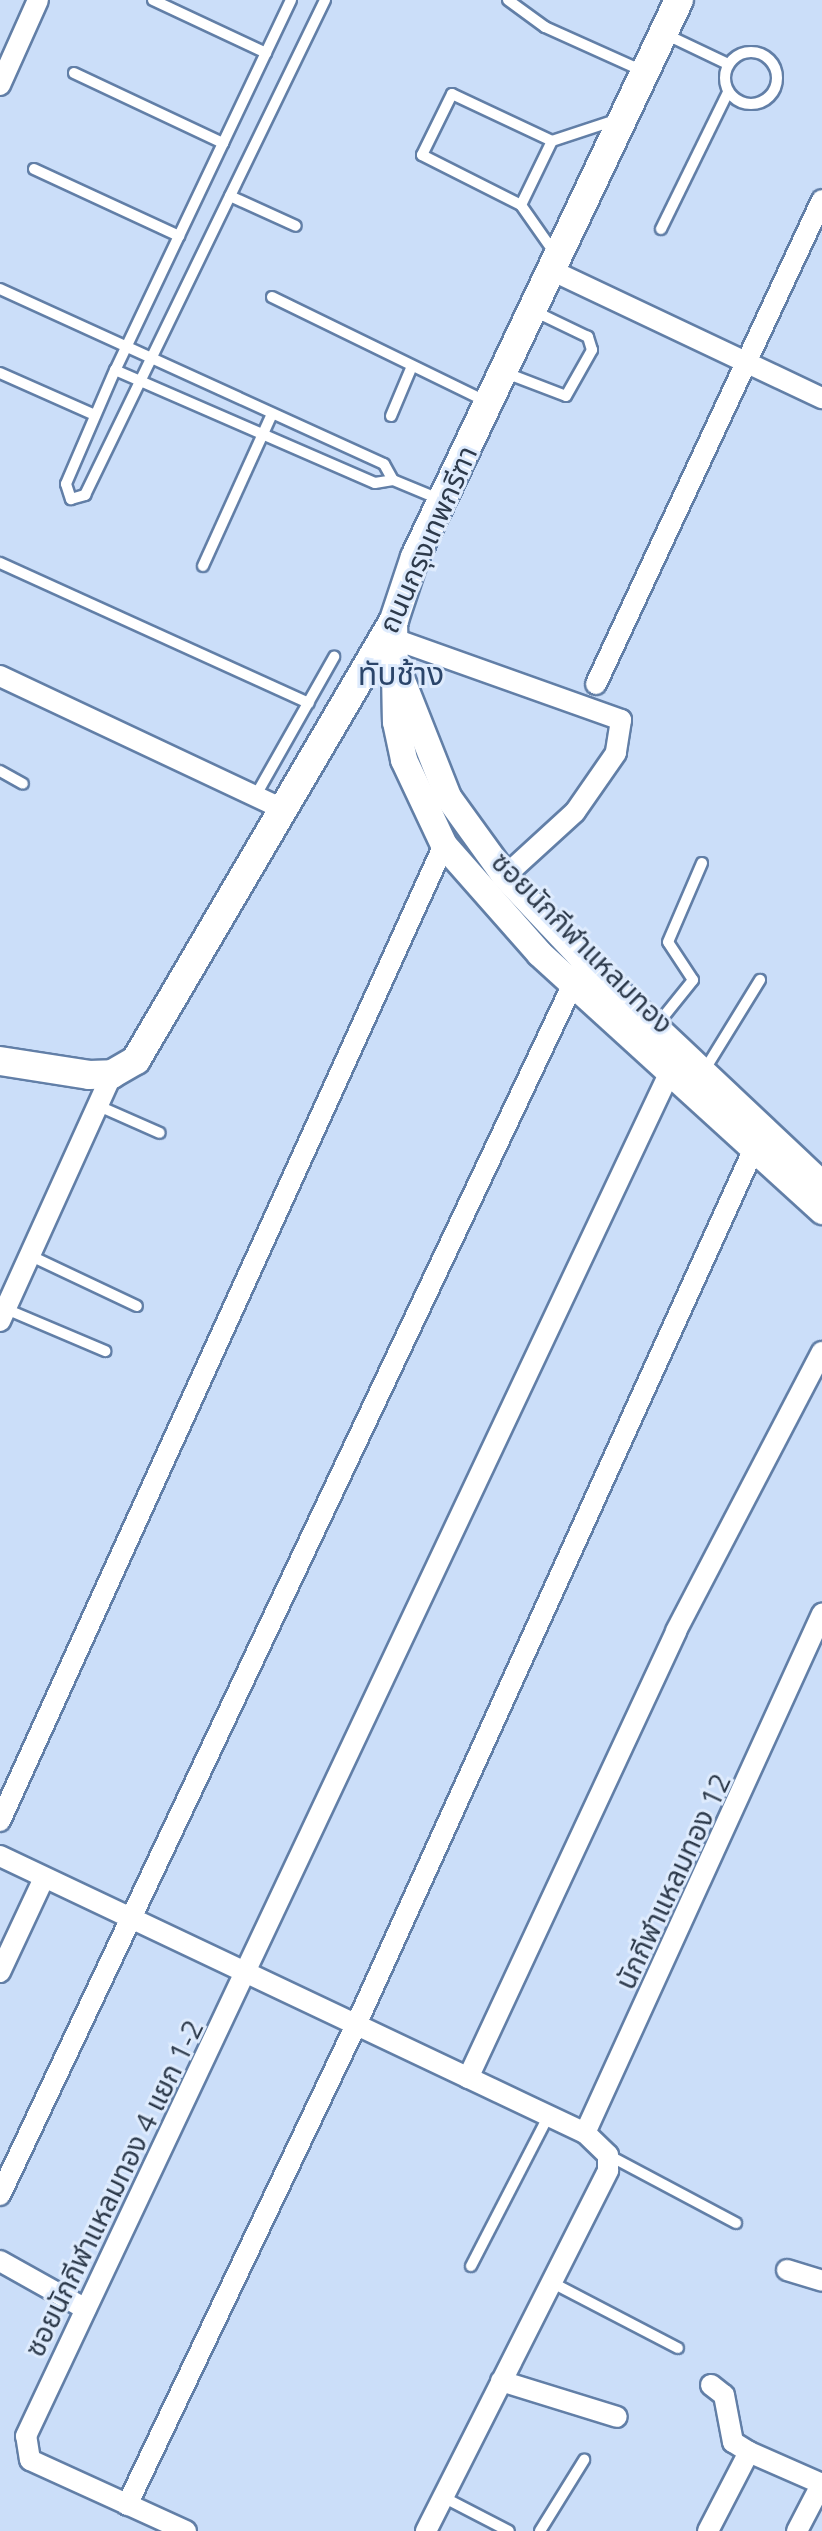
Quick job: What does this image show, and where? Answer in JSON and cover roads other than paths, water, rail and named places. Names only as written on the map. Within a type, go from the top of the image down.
[{"type":"main road","name":"ถนนกรุงเทพกรีฑา","points":[[112,1074],[136,1060],[283,809],[394,641],[441,500],[679,0]]},
{"type":"main road","points":[[0,1061],[112,1074]]},
{"type":"street","points":[[0,85],[38,0]]},
{"type":"street","points":[[596,684],[822,200]]},
{"type":"street","points":[[554,263],[748,362],[821,395]]},
{"type":"street","points":[[394,641],[621,720],[616,753],[575,812],[505,876]]},
{"type":"street","name":"ซอยนักกีฬาแหลมทอง","points":[[394,641],[404,760],[444,845],[511,925],[655,1027],[822,1184]]},
{"type":"street","name":"ซอยนักกีฬาแหลมทอง","points":[[394,641],[448,797],[505,876],[578,972],[670,1072],[822,1211]]},
{"type":"street","points":[[0,676],[283,809]]},
{"type":"street","points":[[0,1821],[444,845]]},
{"type":"street","points":[[0,2195],[578,972]]},
{"type":"street","name":"ซอยนักกีฬาแหลมทอง 4 แยก 1-2","points":[[127,2505],[30,2460],[24,2450],[86,2309],[247,1974],[670,1072]]},
{"type":"street","points":[[3,1315],[101,1107],[112,1074]]},
{"type":"street","points":[[186,2531],[127,2505],[355,2027],[753,1151]]},
{"type":"street","points":[[468,2078],[676,1631],[822,1352]]},
{"type":"street","name":"นักกีฬาแหลมทอง 12","points":[[585,2133],[822,1614]]},
{"type":"street","points":[[0,1856],[43,1880],[549,2115],[585,2133],[608,2155],[608,2170],[426,2531]]},
{"type":"street","points":[[0,1972],[43,1880]]},
{"type":"street","points":[[0,2261],[86,2309]]},
{"type":"street","points":[[787,2270],[822,2281]]},
{"type":"street","points":[[501,2381],[617,2417]]},
{"type":"street","points":[[711,2385],[724,2395],[733,2442],[821,2486],[797,2531]]},
{"type":"street","points":[[708,2531],[749,2452]]},
{"type":"lane","points":[[153,0],[266,53]]},
{"type":"lane","points":[[291,0],[95,415],[66,484],[71,499],[85,495],[325,0]]},
{"type":"lane","points":[[508,0],[545,27],[645,72]]},
{"type":"lane","points":[[663,33],[728,64]]},
{"type":"lane","points":[[728,64],[743,52],[760,53],[773,63],[777,79],[770,96],[754,104],[728,92]]},
{"type":"lane","points":[[661,229],[728,92],[728,64]]},
{"type":"lane","points":[[74,73],[223,143]]},
{"type":"lane","points":[[554,263],[521,205],[422,155],[452,94],[552,141],[623,118]]},
{"type":"lane","points":[[521,205],[552,141]]},
{"type":"lane","points":[[34,169],[179,236]]},
{"type":"lane","points":[[230,196],[296,226]]},
{"type":"lane","points":[[0,289],[150,361],[384,464],[393,480]]},
{"type":"lane","points":[[272,297],[489,402]]},
{"type":"lane","points":[[504,372],[566,396],[592,350],[588,337],[532,311]]},
{"type":"lane","points":[[391,416],[412,366]]},
{"type":"lane","points":[[115,370],[263,437],[375,483],[393,480],[441,500]]},
{"type":"lane","points":[[0,373],[95,415]]},
{"type":"lane","points":[[203,566],[272,414]]},
{"type":"lane","points":[[0,563],[309,703]]},
{"type":"lane","points":[[256,795],[334,657]]},
{"type":"lane","points":[[0,771],[23,784]]},
{"type":"lane","points":[[655,1027],[693,980],[668,942],[702,863]]},
{"type":"lane","points":[[704,1071],[760,980]]},
{"type":"lane","points":[[101,1107],[160,1133]]},
{"type":"lane","points":[[31,1256],[137,1306]]},
{"type":"lane","points":[[3,1315],[105,1351]]},
{"type":"lane","points":[[471,2266],[549,2115]]},
{"type":"lane","points":[[608,2155],[736,2223]]},
{"type":"lane","points":[[551,2282],[678,2348]]},
{"type":"lane","points":[[540,2531],[584,2460]]},
{"type":"lane","points":[[443,2497],[509,2531]]},
{"type":"district","name":"ทับช้าง","points":[[401,673]]}]
